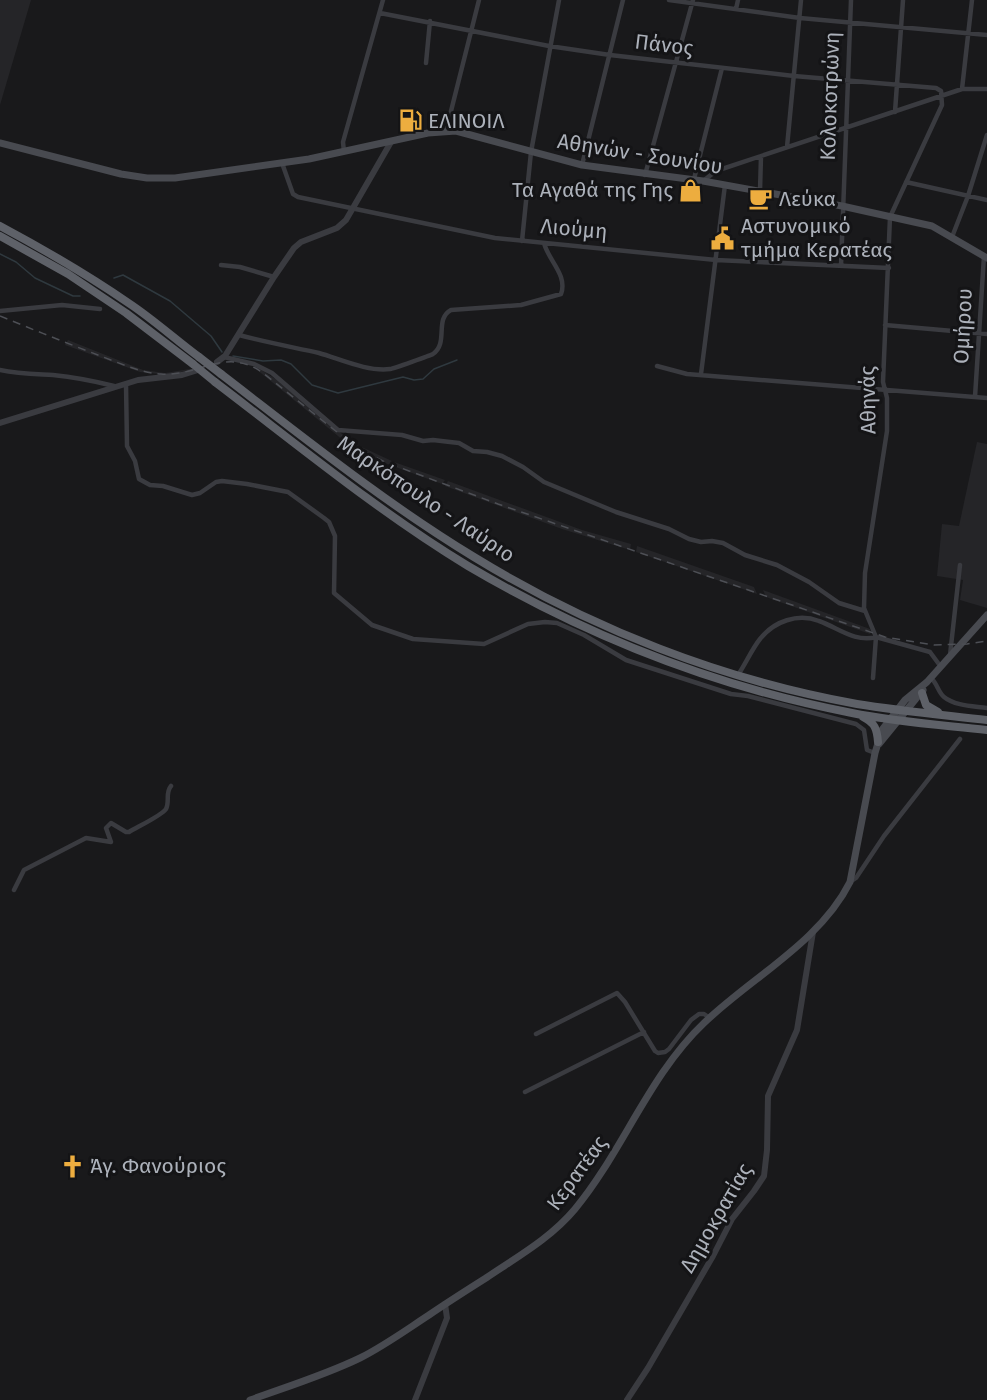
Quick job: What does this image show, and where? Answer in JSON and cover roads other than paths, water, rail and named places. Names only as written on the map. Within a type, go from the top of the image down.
[{"type":"highway","name":"Μαρκόπουλο - Λαύριο","points":[[0,226],[72,265],[132,305],[197,364]]},
{"type":"highway","name":"Μαρκόπουλο - Λαύριο","points":[[0,237],[68,274],[126,313],[353,475],[475,558],[604,625],[669,652],[738,675],[820,696],[907,711],[987,720]]},
{"type":"highway","name":"Μαρκόπουλο - Λαύριο","points":[[218,378],[410,527],[468,566],[536,603],[620,643],[701,674],[783,698],[854,714],[987,730]]},
{"type":"highway","points":[[922,693],[930,709],[947,716]]},
{"type":"highway","points":[[854,714],[872,722],[876,729],[878,742]]},
{"type":"main road","name":"Αθηνών - Σουνίου","points":[[0,143],[121,174],[147,178],[194,176],[282,163],[446,130],[463,132],[582,165],[645,175],[694,179],[842,206],[932,226],[985,257]]},
{"type":"main road","points":[[874,753],[922,693],[929,680],[987,615]]},
{"type":"main road","points":[[850,882],[878,742],[889,718],[896,709],[917,688],[929,680]]},
{"type":"main road","name":"Κερατέας","points":[[250,1400],[360,1358],[382,1346],[527,1251],[571,1214],[597,1179],[682,1047],[710,1018],[813,932],[840,901],[850,882]]},
{"type":"street","points":[[344,152],[343,142],[383,0]]},
{"type":"street","points":[[446,130],[479,0]]},
{"type":"street","points":[[522,241],[531,152],[559,0]]},
{"type":"street","points":[[582,165],[623,0]]},
{"type":"street","points":[[669,0],[800,18],[987,35]]},
{"type":"street","points":[[736,9],[738,0]]},
{"type":"street","points":[[787,147],[801,0]]},
{"type":"street","name":"Κολοκοτρώνη","points":[[841,266],[851,0]]},
{"type":"street","points":[[895,112],[903,0]]},
{"type":"street","points":[[962,89],[972,0]]},
{"type":"street","points":[[645,175],[693,2]]},
{"type":"street","name":"Πάνος","points":[[380,13],[549,46],[794,76],[936,88],[942,96]]},
{"type":"street","points":[[426,63],[430,21]]},
{"type":"street","points":[[694,179],[722,68]]},
{"type":"street","points":[[703,181],[716,171],[962,89],[987,89]]},
{"type":"street","name":"Αθηνάς","points":[[876,637],[865,611],[865,573],[887,431],[888,407],[884,389],[890,217],[942,105],[942,96]]},
{"type":"street","points":[[952,237],[986,144],[987,135]]},
{"type":"street","points":[[217,362],[224,357],[274,277],[301,242],[342,224],[354,208],[391,142]]},
{"type":"street","points":[[760,191],[761,156]]},
{"type":"street","name":"Λιούμη","points":[[282,163],[293,194],[298,196],[495,238],[716,260],[890,268]]},
{"type":"street","points":[[906,182],[987,200]]},
{"type":"street","points":[[701,374],[725,185]]},
{"type":"street","points":[[238,335],[319,353],[351,364],[384,369],[393,368],[429,356],[439,349],[444,317],[451,310],[521,305],[561,294],[563,287],[561,278],[544,243]]},
{"type":"street","name":"Ομήρου","points":[[975,397],[985,257]]},
{"type":"street","points":[[221,265],[240,267],[274,277]]},
{"type":"street","points":[[0,310],[62,305],[100,309]]},
{"type":"street","points":[[885,325],[987,334]]},
{"type":"street","points":[[224,357],[254,364],[272,373],[338,430],[402,435],[423,441],[459,443],[474,451],[502,456],[544,482],[615,512],[669,529],[689,539],[723,543],[745,555],[777,565],[839,603],[865,611]]},
{"type":"street","points":[[0,423],[126,384],[149,378],[182,375],[197,364]]},
{"type":"street","points":[[657,366],[687,374],[987,398]]},
{"type":"street","points":[[0,370],[21,374],[52,375],[117,387]]},
{"type":"street","points":[[126,384],[127,446],[135,461],[139,479],[150,485],[163,486],[192,495],[222,481],[288,492],[324,518],[333,529],[335,536],[334,593],[381,630],[413,639],[476,645],[490,642],[528,624],[557,623],[576,631],[626,660],[731,694],[748,696],[856,724],[864,730],[867,750],[874,753]]},
{"type":"street","points":[[950,656],[960,565]]},
{"type":"street","points":[[738,675],[760,639],[776,625],[788,619],[813,619],[842,633],[858,637],[876,637],[930,652],[940,667]]},
{"type":"street","points":[[873,678],[876,637]]},
{"type":"street","points":[[929,680],[937,682],[943,697],[950,701],[987,708]]},
{"type":"street","points":[[850,882],[856,878],[884,836],[960,740]]},
{"type":"street","points":[[14,891],[24,870],[86,838],[111,842],[106,828],[111,823],[129,832],[163,811],[171,786]]},
{"type":"street","name":"Δημοκρατίας","points":[[627,1400],[713,1256],[732,1219],[764,1176],[768,1096],[797,1030],[813,932]]},
{"type":"street","points":[[536,1034],[618,993],[626,1002],[655,1051],[661,1053],[669,1049],[695,1016],[704,1014],[710,1018]]},
{"type":"street","points":[[525,1092],[644,1032]]},
{"type":"street","points":[[415,1400],[447,1318],[445,1304]]},
{"type":"waterway","points":[[0,254],[16,262],[35,278],[73,296],[80,296]]},
{"type":"waterway","points":[[114,278],[123,275],[170,301],[211,336],[222,352]]},
{"type":"waterway","points":[[233,356],[263,361],[281,360],[291,364],[312,385],[338,393],[403,377],[414,380],[423,379],[434,369],[457,360]]},
{"type":"railway","points":[[0,316],[146,372],[175,374],[224,362],[250,365],[357,448],[385,462],[498,504],[885,637],[934,645],[987,641]]},
{"type":"place","name":"ΕΛΙΝΟΙΛ","points":[[410,121]]},
{"type":"place","name":"Τα Αγαθά της Γης","points":[[691,190]]},
{"type":"place","name":"Λεύκα","points":[[761,199]]},
{"type":"place","name":"Αστυνομικό τμήμα Κερατέας","points":[[723,238]]},
{"type":"place","name":"Άγ. Φανούριος","points":[[72,1166]]}]
